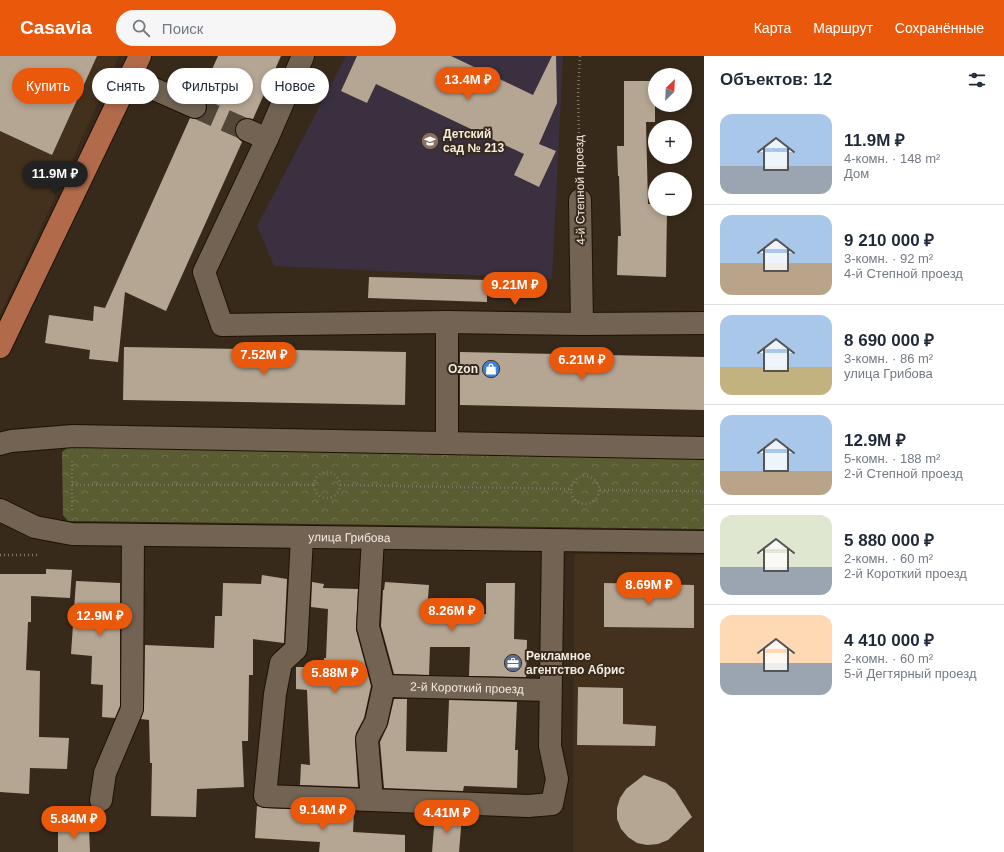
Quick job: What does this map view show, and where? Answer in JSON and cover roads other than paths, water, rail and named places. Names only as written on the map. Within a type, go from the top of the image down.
[{"type":"main road","points":[[134,68],[140,56]]},
{"type":"main road","points":[[0,347],[117,104]]},
{"type":"street","points":[[303,56],[267,139],[204,272],[222,325],[447,322],[582,324],[704,323]]},
{"type":"street","points":[[159,91],[195,107]]},
{"type":"street","points":[[247,130],[267,139]]},
{"type":"street","name":"4-й Степной проезд","points":[[580,200],[582,324]]},
{"type":"street","points":[[447,322],[448,443]]},
{"type":"street","points":[[0,444],[11,441],[73,436],[704,448]]},
{"type":"street","name":"улица Грибова","points":[[0,510],[35,527],[72,534],[704,542]]},
{"type":"street","points":[[101,800],[105,773],[132,709],[133,535]]},
{"type":"street","points":[[302,538],[296,649],[281,662],[275,694],[265,796],[528,806],[552,804],[557,779],[550,746],[553,541]]},
{"type":"street","points":[[372,800],[367,739],[376,722],[384,686],[368,627],[373,538]]},
{"type":"street","name":"2-й Короткий проезд","points":[[384,686],[550,690]]},
{"type":"tunnel","points":[[195,107],[247,130]]},
{"type":"place","name":"Детский сад № 213","points":[[430,141]]},
{"type":"place","name":"Ozon","points":[[491,369]]},
{"type":"place","name":"Рекламное агентство Абрис","points":[[513,663]]}]
